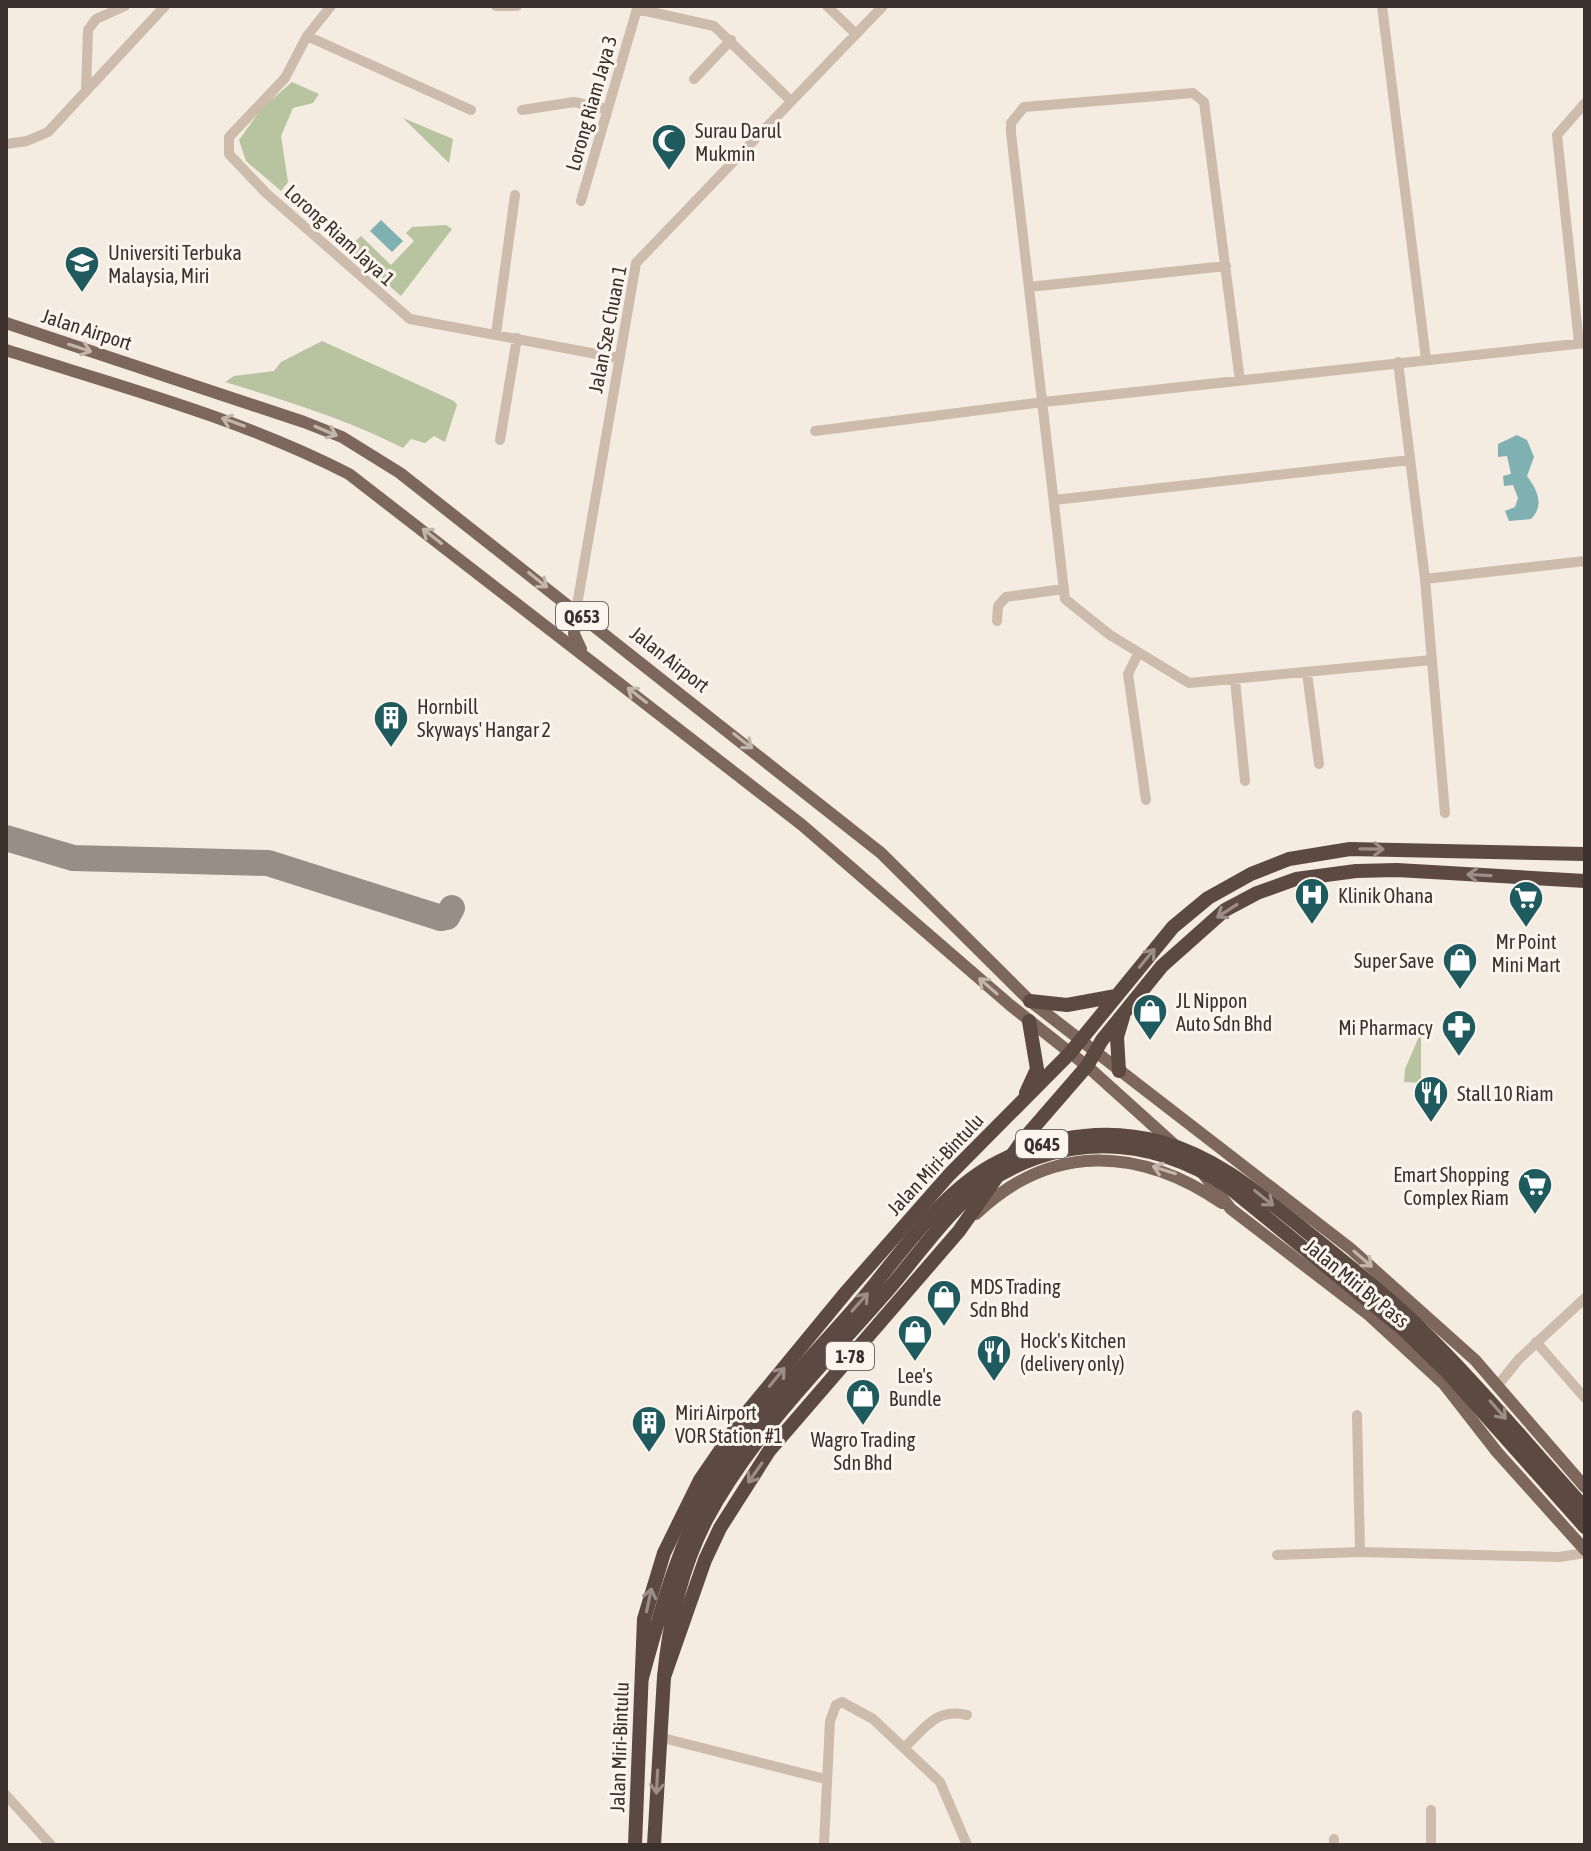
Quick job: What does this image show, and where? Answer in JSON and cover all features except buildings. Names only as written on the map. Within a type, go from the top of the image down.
[{"type":"highway","name":"Jalan Miri-Bintulu","points":[[635,1845],[644,1619],[651,1589],[679,1516],[700,1480],[744,1416],[847,1291],[949,1175],[1070,1053],[1173,927],[1208,898],[1251,874],[1289,859],[1350,849],[1585,854]]},
{"type":"highway","name":"Jalan Miri-Bintulu","points":[[654,1845],[664,1677],[705,1560],[743,1490],[769,1451],[959,1231],[1022,1141],[1091,1059],[1125,1009],[1162,966],[1225,910],[1257,893],[1296,879],[1356,871],[1397,870],[1585,881]]},
{"type":"highway","points":[[1030,1001],[1067,1005],[1116,996]]},
{"type":"highway","points":[[1119,1071],[1117,1037],[1125,1009]]},
{"type":"highway","points":[[1022,1101],[1037,1069],[1029,1021]]},
{"type":"highway","name":"Q645","points":[[642,1678],[672,1570],[718,1476],[748,1433],[920,1231],[960,1190],[997,1162],[1039,1145],[1071,1137],[1113,1134],[1160,1142],[1198,1155],[1247,1184],[1416,1324],[1482,1392],[1585,1508]]},
{"type":"highway","name":"Q645","points":[[664,1677],[668,1636],[690,1556],[736,1468],[960,1205],[1010,1169],[1034,1158],[1080,1147],[1119,1146],[1156,1152],[1204,1171],[1230,1188],[1403,1329],[1448,1373],[1585,1527]]},
{"type":"main road","name":"Jalan Airport","points":[[6,323],[342,437],[400,473],[881,853],[1030,1001],[1080,1040]]},
{"type":"main road","name":"Q653","points":[[6,350],[226,420],[293,445],[385,499],[826,845],[1029,1021],[1070,1053],[1091,1059]]},
{"type":"main road","points":[[576,611],[574,634],[585,655]]},
{"type":"main road","name":"Q653","points":[[1080,1040],[1091,1059]]},
{"type":"main road","name":"Jalan Miri By Pass","points":[[1091,1059],[1119,1071],[1307,1213],[1444,1328],[1498,1385],[1585,1487]]},
{"type":"main road","name":"Jalan Miri By Pass","points":[[1091,1059],[1166,1135],[1231,1209],[1369,1315],[1444,1384],[1497,1452],[1585,1551]]},
{"type":"main road","points":[[959,1231],[990,1201],[1024,1179],[1062,1165],[1097,1160],[1154,1166],[1177,1175],[1231,1209]]},
{"type":"street","points":[[86,91],[90,24],[125,6]]},
{"type":"street","points":[[6,144],[27,141],[48,132],[165,6]]},
{"type":"street","name":"Lorong Riam Jaya 1","points":[[331,6],[307,36],[285,78],[229,137],[229,154],[266,193],[401,314],[428,324],[618,358]]},
{"type":"street","points":[[496,6],[517,6]]},
{"type":"street","points":[[827,6],[856,34]]},
{"type":"street","name":"Jalan Sze Chuan 1","points":[[576,611],[618,358],[638,259],[883,6]]},
{"type":"street","points":[[1382,6],[1426,359]]},
{"type":"street","name":"Lorong Riam Jaya 3","points":[[581,201],[632,8],[714,26],[791,101]]},
{"type":"street","points":[[307,36],[471,110]]},
{"type":"street","points":[[694,79],[731,40]]},
{"type":"street","points":[[1240,381],[1204,102],[1193,93],[1024,107],[1011,123],[1063,589],[1069,605],[1138,654],[1189,683],[1432,660]]},
{"type":"street","points":[[522,110],[574,102],[607,109]]},
{"type":"street","points":[[815,431],[1044,402],[1582,343],[1557,135],[1585,103]]},
{"type":"street","points":[[496,334],[515,195]]},
{"type":"street","points":[[1571,262],[1585,261]]},
{"type":"street","points":[[1029,287],[1226,266]]},
{"type":"street","points":[[500,440],[517,338]]},
{"type":"street","points":[[1398,362],[1425,579],[1445,813]]},
{"type":"street","points":[[1054,500],[1410,460]]},
{"type":"street","points":[[1425,579],[1585,561]]},
{"type":"street","points":[[997,621],[998,606],[1006,597],[1063,589]]},
{"type":"street","points":[[1138,654],[1128,674],[1146,800]]},
{"type":"street","points":[[1307,673],[1319,764]]},
{"type":"street","points":[[1235,680],[1245,781]]},
{"type":"street","points":[[1498,1385],[1536,1342],[1585,1298]]},
{"type":"street","points":[[1536,1342],[1585,1398]]},
{"type":"street","points":[[1357,1415],[1360,1552]]},
{"type":"street","points":[[1277,1555],[1360,1552],[1559,1557],[1585,1551]]},
{"type":"street","points":[[824,1845],[825,1779],[832,1714],[842,1702],[866,1714],[905,1747],[946,1792],[967,1845]]},
{"type":"street","points":[[905,1747],[936,1718],[949,1711],[967,1715]]},
{"type":"street","points":[[659,1737],[825,1779]]},
{"type":"street","points":[[6,1795],[51,1845]]},
{"type":"street","points":[[1431,1810],[1431,1845]]},
{"type":"green space","points":[[292,82],[319,94],[313,103],[293,108],[281,136],[288,182],[281,191],[246,161],[239,140],[262,108]]},
{"type":"green space","points":[[403,118],[453,139],[449,163]]},
{"type":"green space","points":[[446,225],[452,229],[401,296],[347,249],[361,236],[391,265],[414,241],[406,233],[412,227]]},
{"type":"green space","points":[[322,341],[454,401],[457,405],[445,442],[434,436],[425,443],[411,439],[403,448],[338,419],[225,382],[234,376],[274,371],[281,362]]},
{"type":"green space","points":[[1421,1032],[1421,1083],[1404,1082],[1405,1069]]},
{"type":"water","points":[[381,220],[403,241],[392,252],[370,231]]},
{"type":"water","points":[[1517,435],[1527,440],[1534,457],[1527,476],[1539,503],[1531,519],[1509,521],[1505,511],[1515,507],[1518,498],[1513,485],[1504,486],[1503,476],[1511,474],[1507,456],[1498,457],[1498,444]]},
{"type":"taxiway","points":[[6,838],[73,858],[268,863],[441,918],[447,917],[452,908]]},
{"type":"place","name":"Surau Darul Mukmin","points":[[669,172]]},
{"type":"place","name":"Universiti Terbuka Malaysia, Miri","points":[[82,294]]},
{"type":"place","name":"Hornbill Skyways' Hangar 2","points":[[391,749]]},
{"type":"place","name":"Klinik Ohana","points":[[1312,926]]},
{"type":"place","name":"Mr Point Mini Mart","points":[[1526,929]]},
{"type":"place","name":"Super Save","points":[[1460,991]]},
{"type":"place","name":"JL Nippon Auto Sdn Bhd","points":[[1150,1042]]},
{"type":"place","name":"Mi Pharmacy","points":[[1459,1058]]},
{"type":"place","name":"Stall 10 Riam","points":[[1431,1124]]},
{"type":"place","name":"Emart Shopping Complex Riam","points":[[1535,1216]]},
{"type":"place","name":"MDS Trading Sdn Bhd","points":[[944,1328]]},
{"type":"place","name":"Lee's Bundle","points":[[915,1363]]},
{"type":"place","name":"Hock's Kitchen (delivery only)","points":[[994,1383]]},
{"type":"place","name":"Wagro Trading Sdn Bhd","points":[[863,1427]]},
{"type":"place","name":"Miri Airport VOR Station #1","points":[[649,1454]]}]
